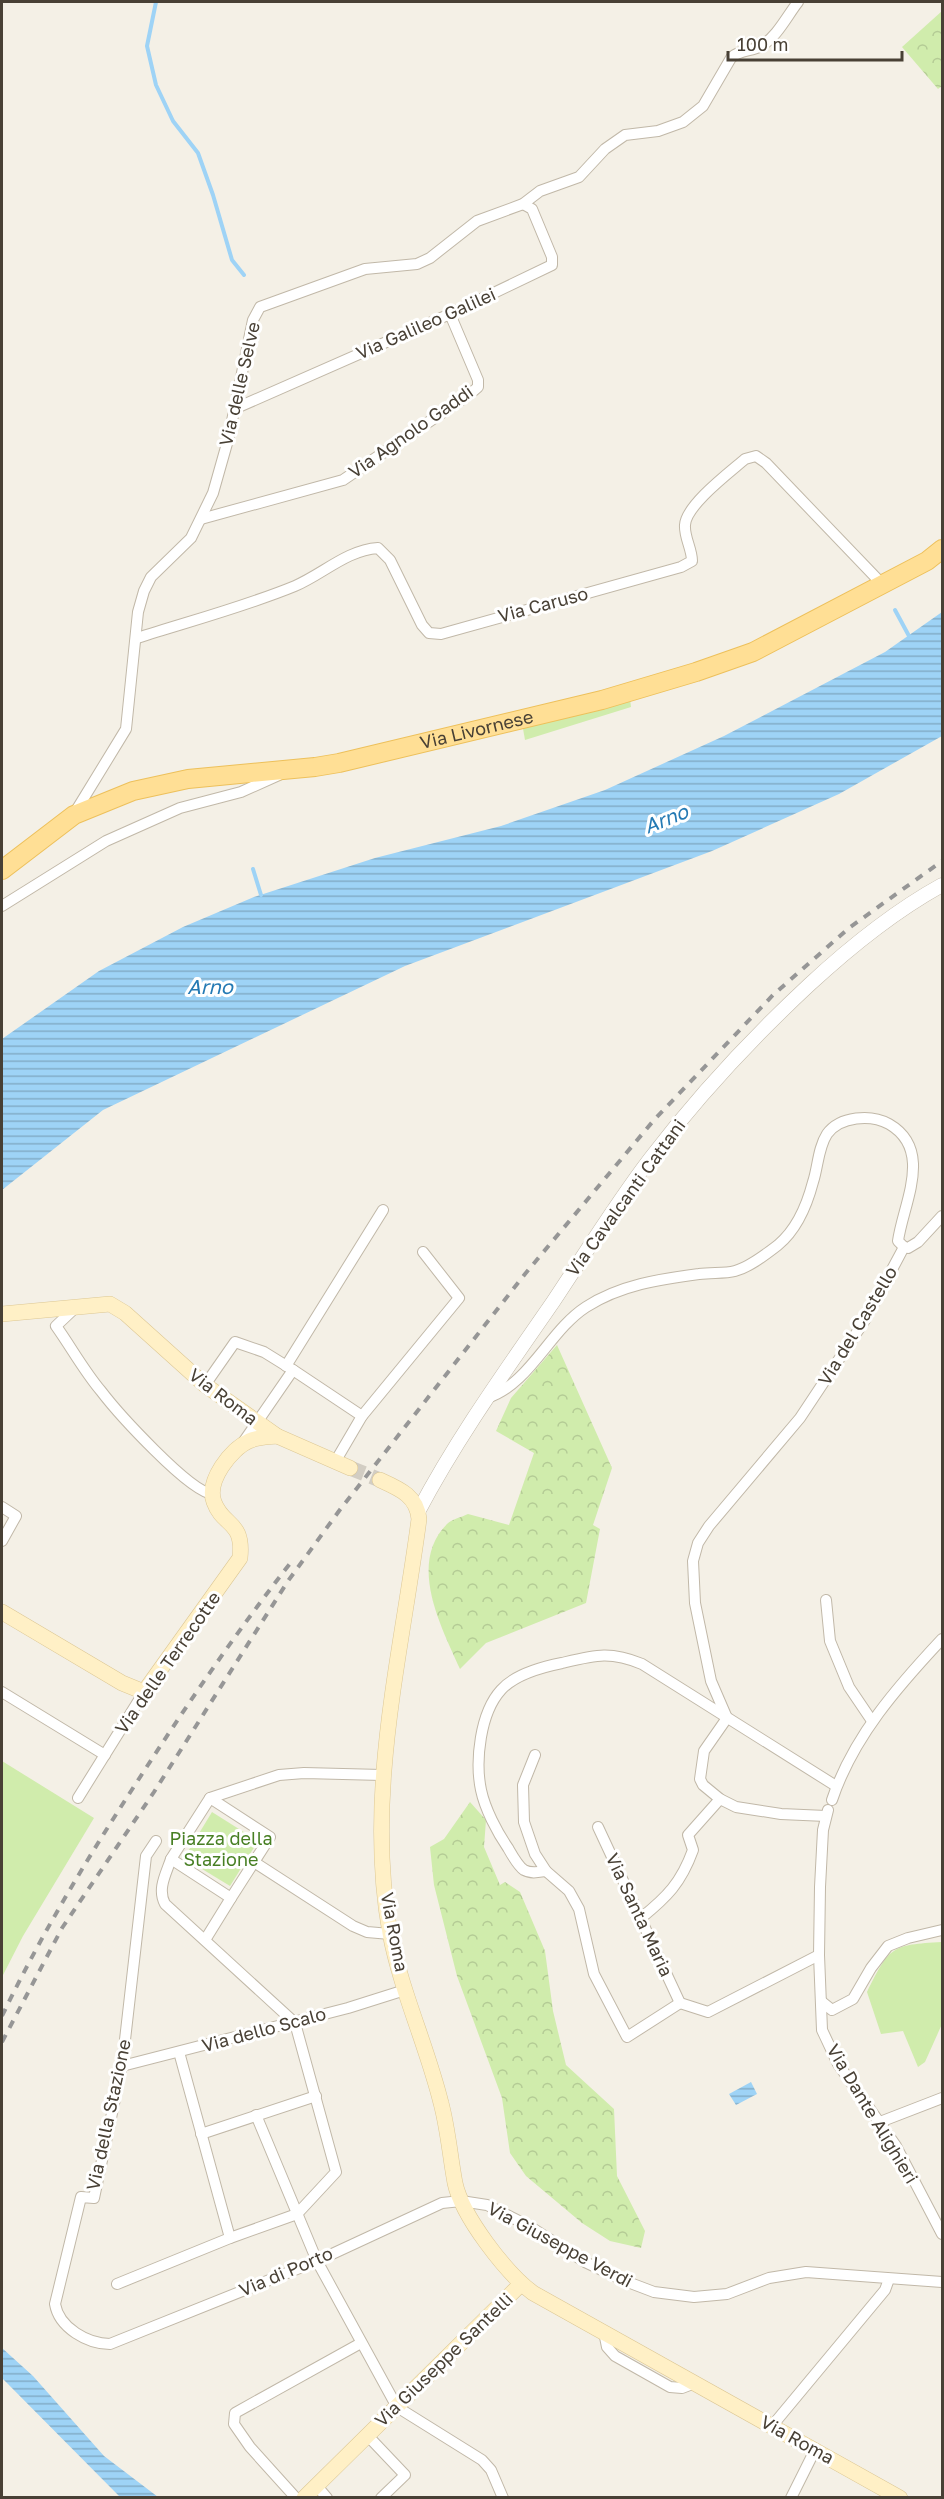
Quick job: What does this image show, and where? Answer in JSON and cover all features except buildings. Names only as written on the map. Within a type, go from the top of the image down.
[{"type":"main road","name":"Via Livornese","points":[[2,870],[74,814],[133,791],[188,779],[339,763],[602,700],[696,672],[753,652],[883,585],[927,561],[942,549]]},
{"type":"main road","name":"Via Roma","points":[[75,1308],[110,1304],[125,1313],[205,1385],[277,1436],[350,1468]]},
{"type":"main road","points":[[2,1314],[75,1308]]},
{"type":"main road","points":[[213,1494],[217,1476],[240,1447],[249,1441],[277,1436]]},
{"type":"main road","points":[[380,1480],[407,1494],[414,1502],[418,1512]]},
{"type":"main road","name":"Via delle Terrecotte","points":[[144,1692],[240,1558],[239,1535],[218,1508],[213,1494]]},
{"type":"main road","name":"Via Roma","points":[[418,1512],[418,1530],[398,1646],[382,1775],[381,1853],[390,1934],[444,2112],[461,2201],[476,2227],[521,2284],[900,2498]]},
{"type":"main road","points":[[2,1612],[122,1683],[144,1692]]},
{"type":"main road","name":"Via Giuseppe Santelli","points":[[304,2498],[521,2284]]},
{"type":"street","name":"Via delle Selve","points":[[74,814],[126,729],[138,612],[144,591],[151,577],[183,548],[201,519],[221,470],[253,320],[260,307],[365,269],[417,264],[430,258],[477,220],[523,204],[540,191],[579,177],[605,149],[625,135],[658,131],[683,122],[697,112],[714,90],[731,58],[736,53],[760,47],[770,40],[798,2]]},
{"type":"street","name":"Via Galileo Galilei","points":[[234,409],[450,314],[552,265],[552,257],[531,209],[523,204]]},
{"type":"street","name":"Via Agnolo Gaddi","points":[[201,519],[343,480],[470,394],[477,387],[478,380],[450,314]]},
{"type":"street","name":"Via Caruso","points":[[137,638],[276,594],[298,585],[362,549],[378,548],[390,560],[422,625],[429,633],[441,634],[681,567],[692,561],[692,549],[686,535],[685,522],[691,511],[745,459],[756,456],[766,463],[883,585]]},
{"type":"street","points":[[2,906],[106,841],[180,808],[241,792],[296,768]]},
{"type":"street","name":"Via Cavalcanti Cattani","points":[[418,1512],[446,1461],[487,1398],[649,1160],[718,1075],[771,1020],[838,958],[907,904],[942,885]]},
{"type":"street","name":"Via del Castello","points":[[487,1398],[508,1388],[550,1341],[585,1308],[624,1288],[668,1278],[737,1271],[780,1243],[793,1228],[803,1209],[827,1133],[841,1123],[857,1118],[873,1118],[889,1124],[902,1135],[911,1149],[914,1166],[898,1241],[904,1247],[865,1320],[800,1418],[698,1543],[693,1562],[695,1603],[711,1681],[727,1718]]},
{"type":"street","points":[[240,1447],[383,1210]]},
{"type":"street","points":[[904,1247],[908,1248],[918,1242],[942,1216]]},
{"type":"street","points":[[335,1462],[362,1416],[459,1298],[423,1252]]},
{"type":"street","points":[[75,1308],[56,1326],[100,1391],[159,1455],[202,1492],[213,1494]]},
{"type":"street","points":[[205,1385],[235,1342],[264,1352],[362,1416]]},
{"type":"street","points":[[2,1507],[16,1516],[2,1541]]},
{"type":"street","points":[[826,1600],[830,1641],[849,1687],[872,1721]]},
{"type":"street","name":"Via Dante Alighieri","points":[[942,1639],[872,1721],[836,1786],[822,1830],[819,1887],[822,2030],[834,2055],[896,2146],[942,2234]]},
{"type":"street","points":[[546,1871],[532,1873],[522,1869],[503,1841],[482,1791],[479,1756],[488,1712],[500,1691],[511,1681],[556,1664],[600,1655],[619,1655],[642,1664],[836,1786]]},
{"type":"street","points":[[2,1692],[105,1755]]},
{"type":"street","name":"Via delle Terrecotte","points":[[78,1797],[144,1692]]},
{"type":"street","points":[[727,1718],[704,1751],[700,1779],[703,1785],[720,1799],[754,1811],[782,1814],[829,1808]]},
{"type":"street","points":[[535,1755],[523,1785],[524,1822],[535,1854],[546,1871],[569,1891],[579,1910],[594,1974],[627,2037],[680,2003],[708,2012],[819,1955]]},
{"type":"street","points":[[117,2284],[230,2238],[297,2214],[336,2172],[295,2023],[165,1904],[161,1896],[162,1887],[171,1859],[210,1798],[279,1775],[304,1773],[382,1775]]},
{"type":"street","points":[[205,1940],[270,1837],[210,1798]]},
{"type":"street","points":[[641,1918],[677,1884],[693,1850],[688,1835],[720,1799]]},
{"type":"street","name":"Via Santa Maria","points":[[598,1827],[680,2003]]},
{"type":"street","name":"Via della Stazione","points":[[110,2344],[99,2344],[82,2337],[57,2315],[55,2304],[81,2197],[94,2198],[122,2066],[146,1856],[156,1841]]},
{"type":"street","points":[[171,1859],[231,1898]]},
{"type":"street","points":[[254,1862],[353,1926],[367,1932],[390,1934]]},
{"type":"street","points":[[822,2002],[832,2010],[853,1999],[871,1968],[888,1946],[908,1938],[942,1930]]},
{"type":"street","name":"Via dello Scalo","points":[[122,2066],[295,2023],[405,1989]]},
{"type":"street","points":[[178,2052],[230,2238]]},
{"type":"street","points":[[201,2134],[316,2096]]},
{"type":"street","points":[[880,2122],[942,2098]]},
{"type":"street","points":[[256,2115],[317,2261],[397,2407],[482,2460],[491,2470],[504,2498]]},
{"type":"street","name":"Via di Porto","points":[[110,2344],[317,2261],[442,2203],[461,2201]]},
{"type":"street","name":"Via Giuseppe Verdi","points":[[461,2201],[487,2205],[529,2226],[585,2262],[625,2282],[654,2292],[694,2297],[727,2294],[769,2278],[806,2272],[942,2282]]},
{"type":"street","points":[[771,2426],[885,2290],[889,2279]]},
{"type":"street","points":[[296,2498],[250,2447],[234,2424],[235,2413],[361,2343]]},
{"type":"street","name":"Via Giuseppe Santelli","points":[[367,2435],[405,2475],[381,2498]]},
{"type":"street","points":[[791,2498],[815,2450]]},
{"type":"street","points":[[316,2485],[327,2498]]},
{"type":"green space","points":[[942,11],[942,86],[938,89],[902,47]]},
{"type":"green space","points":[[630,698],[631,707],[525,740],[522,723]]},
{"type":"green space","points":[[557,1345],[612,1468],[593,1525],[600,1529],[586,1603],[486,1643],[460,1669],[437,1616],[432,1596],[429,1577],[430,1558],[435,1540],[447,1524],[468,1514],[509,1525],[534,1453],[496,1431],[511,1398]]},
{"type":"green space","points":[[2,1761],[94,1818],[23,1936],[2,1977]]},
{"type":"green space","points":[[470,1802],[486,1820],[484,1847],[500,1885],[505,1882],[520,1892],[545,1951],[553,2011],[566,2065],[614,2109],[617,2176],[645,2231],[641,2248],[610,2241],[582,2223],[526,2176],[510,2153],[502,2098],[457,1976],[434,1885],[430,1847],[444,1839]]},
{"type":"green space","name":"Piazza della Stazione","points":[[212,1812],[258,1841],[230,1886],[184,1858]]},
{"type":"green space","points":[[942,1942],[942,2024],[925,2062],[918,2067],[903,2031],[881,2034],[867,1992],[881,1965],[894,1951],[912,1945]]},
{"type":"water","name":"Arno","points":[[942,612],[942,736],[839,794],[712,851],[405,966],[103,1110],[2,1190],[2,1039],[99,971],[183,927],[254,897],[375,858],[501,826],[605,790],[724,736],[885,652]]},
{"type":"water","points":[[751,2082],[757,2094],[736,2105],[729,2094]]},
{"type":"water","points":[[2,2348],[33,2376],[104,2456],[158,2497],[120,2497],[2,2378]]},
{"type":"waterway","points":[[156,2],[147,46],[156,85],[173,121],[198,153],[232,260],[244,275]]},
{"type":"waterway","points":[[895,610],[909,636]]},
{"type":"waterway","points":[[253,869],[261,895]]},
{"type":"tunnel","points":[[350,1468],[380,1480]]},
{"type":"railway","points":[[2,2042],[62,1928],[154,1792],[288,1581],[339,1511],[525,1274],[654,1120],[773,995],[849,928],[942,861]]},
{"type":"railway","points":[[2,2016],[47,1929],[115,1816],[210,1673],[292,1561]]}]
